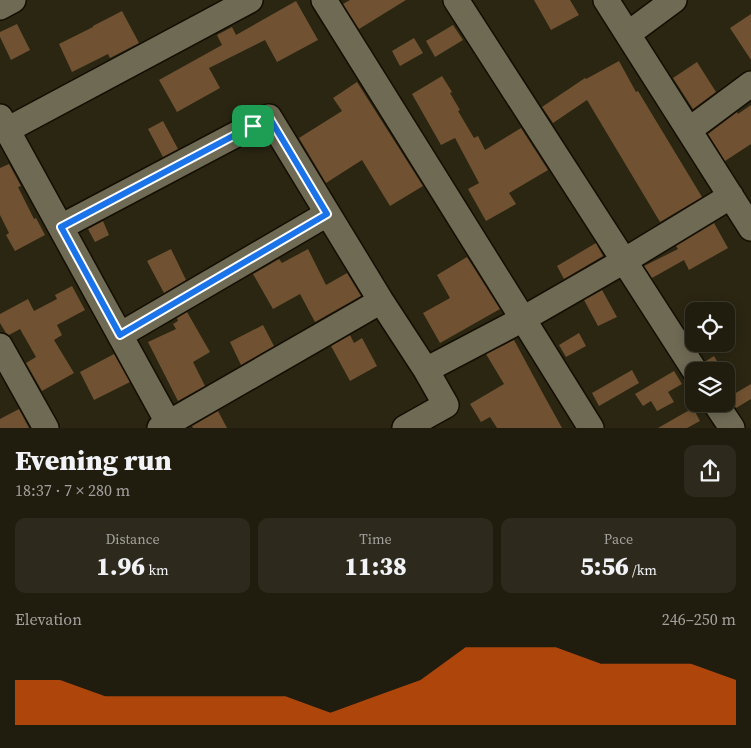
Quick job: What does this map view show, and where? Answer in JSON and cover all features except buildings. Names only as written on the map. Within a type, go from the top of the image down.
[{"type":"street","points":[[0,7],[13,0]]},
{"type":"street","points":[[250,0],[3,123],[120,335],[166,426],[381,301]]},
{"type":"street","points":[[324,0],[590,428]]},
{"type":"street","points":[[456,0],[689,362]]},
{"type":"street","points":[[606,0],[751,228]]},
{"type":"street","points":[[628,34],[674,0]]},
{"type":"street","points":[[689,130],[751,84]]},
{"type":"street","points":[[61,227],[269,117],[446,405],[405,428]]},
{"type":"street","points":[[426,370],[522,319],[624,261],[731,196]]},
{"type":"street","points":[[120,335],[327,214]]},
{"type":"street","points":[[0,346],[46,428]]},
{"type":"street","points":[[721,412],[732,428]]},
{"type":"route","points":[[269,117],[327,214],[120,335],[61,227],[253,126],[269,117]]}]
